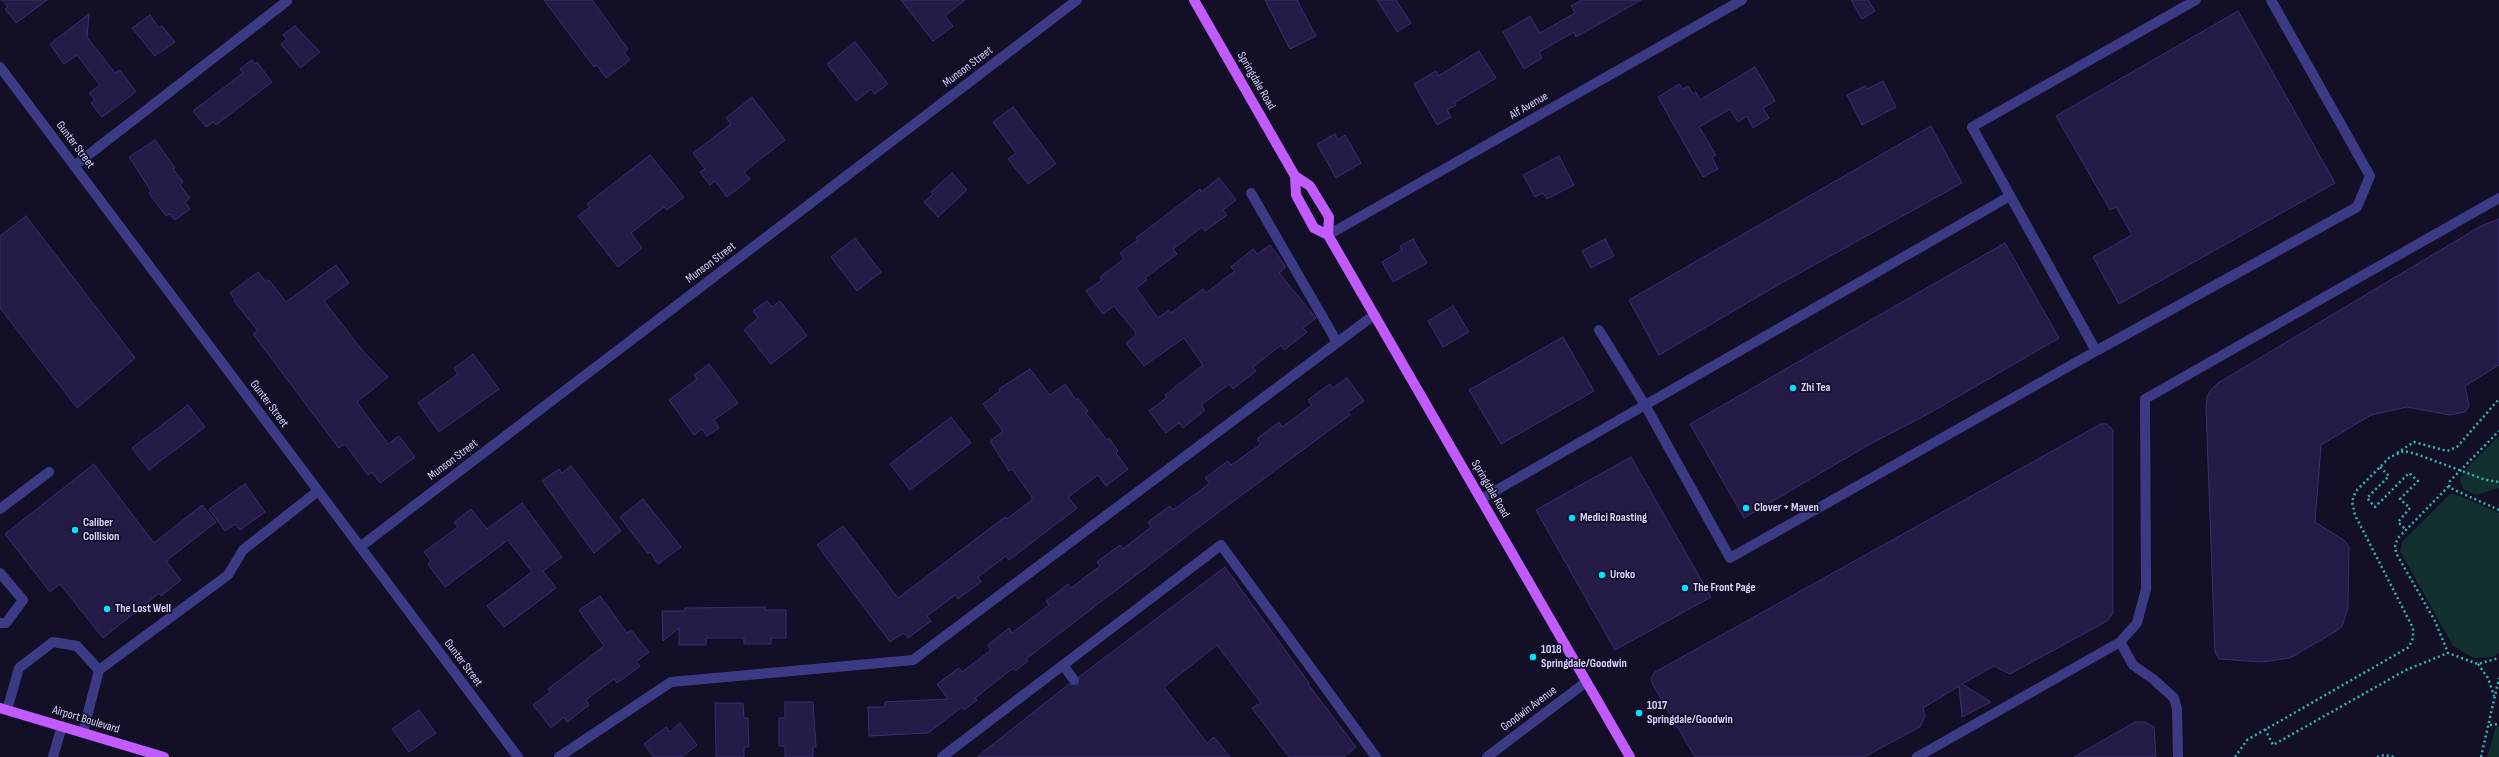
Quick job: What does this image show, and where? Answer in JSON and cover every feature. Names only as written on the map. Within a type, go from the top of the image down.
[{"type":"main road","name":"Springdale Road","points":[[1194,0],[1295,176],[1310,186],[1329,217],[1328,235],[1630,757]]},
{"type":"main road","name":"Springdale Road","points":[[1295,176],[1296,195],[1314,228],[1328,235]]},
{"type":"main road","name":"Airport Boulevard","points":[[3,709],[164,757]]},
{"type":"street","name":"Munson Street","points":[[360,547],[1078,0]]},
{"type":"street","name":"Alf Avenue","points":[[1328,235],[1742,0]]},
{"type":"street","points":[[2096,351],[1972,126],[2196,0]]},
{"type":"street","points":[[1599,330],[1645,405],[1730,558],[2096,351],[2357,207],[2370,176],[2271,0]]},
{"type":"street","points":[[74,166],[287,1]]},
{"type":"street","name":"Gunter Street","points":[[0,67],[518,757]]},
{"type":"street","points":[[1251,193],[1337,342]]},
{"type":"street","points":[[1481,500],[2010,196]]},
{"type":"street","points":[[1917,757],[2120,642],[2137,623],[2146,589],[2145,399],[2499,198]]},
{"type":"street","points":[[559,757],[671,682],[913,660],[1374,315]]},
{"type":"street","points":[[0,509],[49,472]]},
{"type":"street","points":[[83,732],[99,670],[228,575],[243,550],[318,491]]},
{"type":"street","points":[[942,757],[1221,545],[1376,757]]},
{"type":"street","points":[[0,573],[23,600],[6,624],[0,623]]},
{"type":"street","points":[[3,709],[19,668],[53,642],[77,646],[99,670]]},
{"type":"street","points":[[2120,642],[2133,665],[2153,679],[2174,698],[2177,709],[2178,757]]},
{"type":"street","points":[[1063,665],[1074,680]]},
{"type":"street","name":"Goodwin Avenue","points":[[1487,757],[1586,682]]},
{"type":"street","points":[[53,757],[62,726]]},
{"type":"path","points":[[2235,757],[2247,740],[2409,647],[2413,638],[2413,628],[2352,508],[2353,496],[2380,467],[2414,442],[2447,452],[2456,447],[2499,399]]},
{"type":"path","points":[[2448,653],[2435,621],[2396,553],[2395,545],[2406,530],[2449,487],[2450,481],[2499,431]]},
{"type":"path","points":[[2396,454],[2404,451],[2416,454],[2486,480],[2499,482]]},
{"type":"path","points":[[2380,467],[2388,476],[2367,498],[2375,507],[2409,473],[2418,481],[2400,499],[2410,508],[2398,522],[2406,530]]},
{"type":"path","points":[[2449,487],[2499,510]]},
{"type":"path","points":[[2265,729],[2273,745],[2406,670],[2448,653],[2478,664],[2488,678],[2494,697]]},
{"type":"path","points":[[2478,664],[2499,658]]},
{"type":"path","points":[[2481,757],[2490,725],[2494,697],[2499,678]]},
{"type":"path","points":[[2490,725],[2499,724]]},
{"type":"path","points":[[2377,757],[2384,755],[2395,757]]},
{"type":"green space","points":[[2499,436],[2499,488],[2476,495],[2463,489],[2460,479],[2466,469]]},
{"type":"green space","points":[[2450,494],[2455,494],[2499,513],[2499,653],[2493,657],[2474,658],[2453,646],[2400,551],[2402,542]]},
{"type":"green space","points":[[2499,726],[2499,757],[2487,757],[2496,727]]},
{"type":"building","points":[[2,0],[47,0],[16,23],[5,9],[8,7]]},
{"type":"building","points":[[544,0],[592,0],[628,49],[624,52],[630,60],[606,78],[597,65],[594,67]]},
{"type":"building","points":[[901,0],[965,0],[945,16],[953,26],[933,41]]},
{"type":"building","points":[[1265,0],[1297,0],[1316,36],[1290,49]]},
{"type":"building","points":[[1377,0],[1396,0],[1411,23],[1397,32]]},
{"type":"building","points":[[1582,0],[1641,0],[1576,37],[1574,32],[1539,52],[1542,58],[1524,69],[1503,32],[1530,16],[1540,33],[1575,13],[1571,6]]},
{"type":"building","points":[[1851,0],[1868,0],[1875,11],[1862,19]]},
{"type":"building","points":[[2238,11],[2335,183],[2119,304],[2093,257],[2132,235],[2116,207],[2110,210],[2056,116]]},
{"type":"building","points":[[89,14],[87,37],[115,73],[120,70],[136,92],[102,117],[91,103],[95,100],[89,93],[100,85],[77,55],[64,64],[50,44]]},
{"type":"building","points":[[150,15],[159,28],[162,26],[175,42],[155,56],[132,28]]},
{"type":"building","points":[[295,26],[320,52],[300,68],[281,44],[287,39],[283,35]]},
{"type":"building","points":[[855,42],[888,84],[875,94],[871,89],[856,101],[827,64]]},
{"type":"building","points":[[1479,51],[1496,78],[1454,103],[1456,105],[1447,110],[1451,117],[1437,125],[1414,84],[1436,71],[1438,76]]},
{"type":"building","points":[[252,60],[255,64],[257,62],[272,82],[216,125],[213,122],[206,127],[193,111],[243,73],[240,69]]},
{"type":"building","points":[[1755,67],[1775,101],[1763,108],[1769,118],[1753,128],[1747,116],[1738,122],[1730,109],[1699,127],[1716,155],[1712,157],[1718,169],[1703,177],[1658,97],[1679,84],[1683,89],[1688,86],[1693,94],[1696,92],[1700,100]]},
{"type":"building","points":[[1883,81],[1896,107],[1862,125],[1847,95],[1865,86],[1867,89]]},
{"type":"building","points":[[752,97],[785,140],[744,172],[750,179],[727,197],[715,181],[710,185],[700,172],[705,169],[693,153],[731,124],[726,118]]},
{"type":"building","points":[[1013,107],[1056,164],[1028,184],[1008,159],[1016,153],[993,122]]},
{"type":"building","points":[[1931,126],[1962,183],[1769,290],[1659,355],[1629,300]]},
{"type":"building","points":[[1335,134],[1338,140],[1345,135],[1361,163],[1336,178],[1317,144]]},
{"type":"building","points":[[155,140],[175,168],[173,169],[183,182],[180,185],[190,198],[185,202],[190,209],[175,220],[169,214],[166,216],[149,193],[151,191],[129,157]]},
{"type":"building","points":[[650,155],[684,197],[667,210],[664,207],[631,233],[642,248],[618,267],[578,216],[590,207],[587,204]]},
{"type":"building","points":[[1559,156],[1574,185],[1547,199],[1543,193],[1535,197],[1523,175]]},
{"type":"building","points":[[952,173],[967,190],[938,217],[924,202],[933,194],[931,192]]},
{"type":"building","points":[[1219,178],[1236,200],[1223,210],[1227,215],[1205,231],[1202,227],[1173,249],[1177,254],[1145,278],[1147,280],[1136,288],[1158,318],[1169,310],[1171,313],[1203,289],[1206,293],[1235,271],[1231,267],[1253,249],[1257,254],[1270,245],[1286,267],[1279,273],[1316,318],[1303,328],[1307,332],[1284,350],[1281,345],[1253,367],[1256,371],[1233,389],[1229,384],[1201,405],[1205,410],[1183,428],[1179,423],[1166,433],[1149,411],[1167,397],[1165,395],[1203,365],[1184,338],[1144,366],[1126,343],[1136,335],[1134,330],[1114,306],[1103,314],[1086,291],[1102,280],[1100,277],[1124,259],[1120,253],[1138,240],[1136,238],[1200,189],[1201,192]]},
{"type":"building","points":[[26,216],[135,358],[77,408],[0,308],[0,236]]},
{"type":"building","points":[[2499,219],[2499,365],[2465,386],[2469,406],[2465,412],[2450,415],[2407,407],[2371,415],[2321,445],[2315,522],[2345,541],[2349,547],[2348,608],[2342,626],[2338,630],[2290,658],[2262,662],[2219,659],[2215,652],[2206,408],[2207,397],[2211,390],[2218,383],[2481,226]]},
{"type":"building","points":[[855,238],[881,272],[857,291],[831,257]]},
{"type":"building","points":[[1413,239],[1427,263],[1393,282],[1382,262],[1402,250],[1400,246]]},
{"type":"building","points":[[1605,239],[1614,256],[1591,268],[1582,251]]},
{"type":"building","points":[[2005,243],[2059,338],[1928,414],[1870,444],[1744,518],[1690,424]]},
{"type":"building","points":[[336,265],[349,283],[324,301],[363,351],[388,377],[357,402],[388,444],[399,436],[415,457],[380,483],[372,472],[368,475],[345,444],[339,448],[253,334],[258,331],[234,301],[235,300],[230,293],[258,272],[266,282],[269,280],[286,302]]},
{"type":"building","points":[[767,301],[772,307],[780,301],[807,336],[771,364],[744,330],[758,318],[753,311]]},
{"type":"building","points":[[1453,306],[1469,332],[1443,347],[1428,321]]},
{"type":"building","points":[[1563,337],[1594,391],[1501,444],[1469,390]]},
{"type":"building","points":[[473,354],[499,389],[439,432],[418,403],[458,374],[454,368]]},
{"type":"building","points":[[709,364],[738,403],[714,420],[719,428],[707,436],[702,429],[694,435],[669,400],[697,379],[694,375]]},
{"type":"building","points":[[1030,369],[1050,395],[1065,384],[1076,400],[1078,398],[1088,411],[1086,413],[1107,440],[1109,438],[1118,451],[1116,453],[1128,469],[1106,486],[1098,475],[1068,497],[1077,508],[1009,560],[1006,556],[978,577],[981,582],[958,599],[955,595],[927,616],[931,621],[908,638],[903,633],[890,642],[817,545],[843,526],[898,598],[1005,517],[1007,519],[1032,500],[1032,497],[1012,469],[1009,471],[990,441],[1003,431],[983,404],[1000,391],[999,389]]},
{"type":"building","points":[[1347,378],[1364,401],[1348,412],[1350,415],[1204,523],[1026,659],[1028,661],[1015,671],[1013,668],[975,698],[977,700],[964,710],[962,707],[928,733],[869,736],[868,707],[885,707],[885,702],[948,699],[937,684],[959,668],[962,672],[991,650],[988,645],[1009,628],[1012,633],[1049,605],[1046,601],[1068,584],[1071,588],[1100,566],[1097,562],[1120,545],[1123,549],[1151,527],[1148,522],[1170,506],[1173,510],[1210,483],[1205,478],[1228,461],[1231,465],[1261,444],[1257,439],[1279,422],[1282,427],[1312,405],[1308,400],[1330,384],[1333,388]]},
{"type":"building","points":[[188,405],[205,427],[149,470],[132,448]]},
{"type":"building","points":[[951,417],[971,443],[910,490],[890,464]]},
{"type":"building","points":[[2101,424],[2107,424],[2113,430],[2113,613],[2107,621],[2010,674],[1994,666],[1962,684],[1991,702],[1962,717],[1959,686],[1923,708],[1925,716],[1920,727],[1864,757],[1695,757],[1653,685],[1651,678],[1655,672]]},
{"type":"building","points":[[1631,457],[1711,597],[1615,650],[1536,510]]},
{"type":"building","points":[[94,464],[154,543],[202,505],[216,522],[166,561],[181,580],[161,596],[159,593],[103,638],[60,584],[50,592],[5,534]]},
{"type":"building","points":[[571,466],[621,531],[594,553],[542,481],[559,469],[562,473]]},
{"type":"building","points":[[245,484],[265,512],[240,530],[235,524],[225,531],[209,509]]},
{"type":"building","points":[[643,499],[681,547],[658,564],[650,552],[648,554],[620,517]]},
{"type":"building","points":[[522,503],[562,557],[543,571],[556,588],[504,627],[487,606],[532,572],[508,540],[445,587],[428,564],[431,561],[424,552],[458,527],[454,522],[471,509],[487,529]]},
{"type":"building","points":[[1225,567],[1309,683],[1308,684],[1356,747],[1344,757],[1289,757],[1252,708],[1261,703],[1217,645],[1164,687],[1207,743],[1214,737],[1230,757],[977,757],[1069,684],[1078,685],[1079,677]]},
{"type":"building","points":[[600,596],[627,633],[631,630],[649,652],[636,662],[640,666],[617,683],[614,679],[586,700],[589,705],[567,722],[564,717],[551,728],[533,705],[550,692],[548,689],[604,646],[579,610]]},
{"type":"building","points":[[765,607],[765,610],[786,610],[786,638],[771,638],[771,644],[744,644],[744,638],[706,638],[706,645],[679,645],[679,628],[663,641],[662,611],[685,611],[685,608]]},
{"type":"building","points":[[785,702],[813,702],[816,747],[813,747],[813,757],[785,757],[785,746],[779,746],[779,718],[785,718]]},
{"type":"building","points":[[715,703],[743,703],[744,718],[748,718],[749,747],[744,747],[744,757],[716,757]]},
{"type":"building","points":[[419,710],[436,733],[409,752],[392,729]]},
{"type":"building","points":[[2135,722],[2145,722],[2154,727],[2156,757],[2074,757]]},
{"type":"building","points":[[680,723],[697,745],[682,757],[654,757],[644,744],[666,727],[670,732]]},
{"type":"place","name":"Zhi Tea","points":[[1793,388]]},
{"type":"place","name":"Clover + Maven","points":[[1746,508]]},
{"type":"place","name":"Medici Roasting","points":[[1572,518]]},
{"type":"place","name":"Caliber Collision","points":[[75,530]]},
{"type":"place","name":"Uroko","points":[[1602,575]]},
{"type":"place","name":"The Front Page","points":[[1685,588]]},
{"type":"place","name":"The Lost Well","points":[[107,609]]},
{"type":"place","name":"1018 Springdale/Goodwin","points":[[1533,657]]},
{"type":"place","name":"1017 Springdale/Goodwin","points":[[1639,713]]}]
